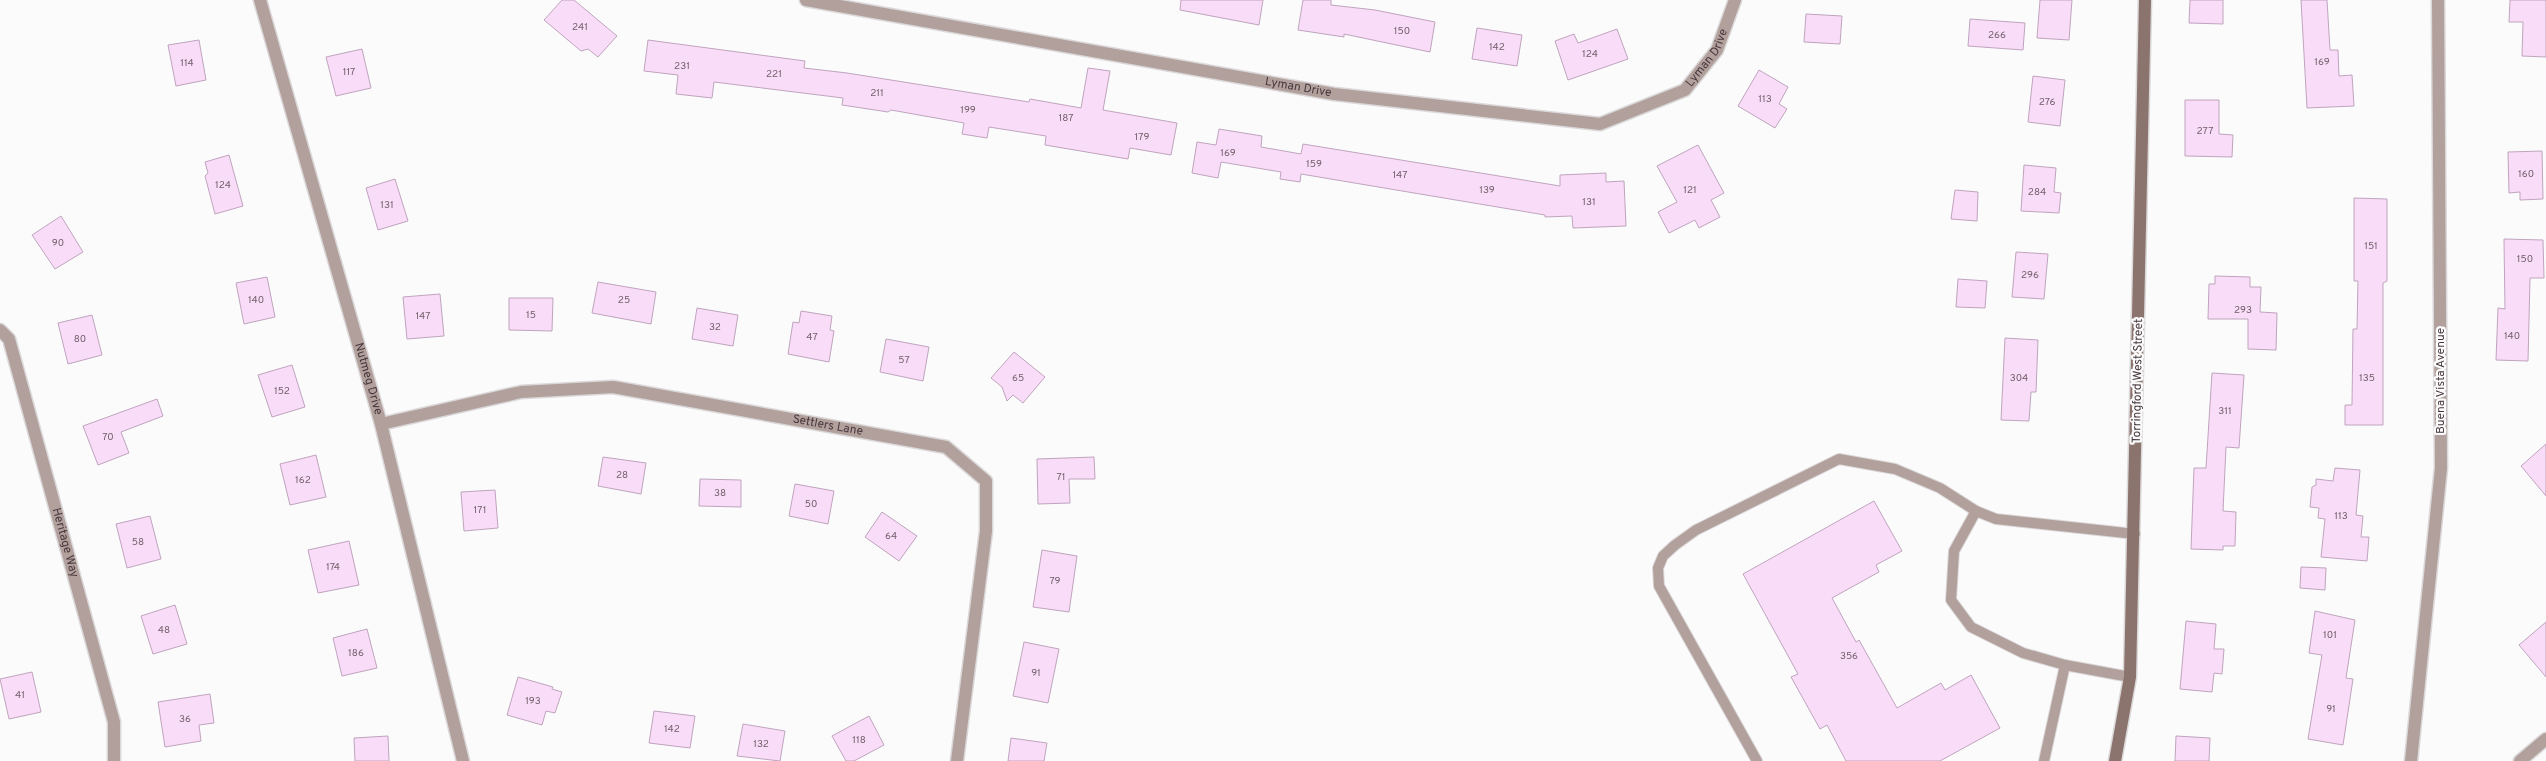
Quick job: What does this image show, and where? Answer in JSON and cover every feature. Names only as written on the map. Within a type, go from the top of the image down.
[{"type":"main road","name":"Torringford West Street","points":[[2115,761],[2130,676],[2135,534],[2144,0]]},
{"type":"street","name":"Nutmeg Drive","points":[[260,0],[382,424],[463,761]]},
{"type":"street","name":"Lyman Drive","points":[[806,0],[1334,94],[1600,124],[1684,90],[1717,50],[1735,0]]},
{"type":"street","name":"Buena Vista Avenue","points":[[2411,761],[2441,468],[2438,0]]},
{"type":"street","name":"Heritage Way","points":[[0,330],[9,339],[114,722],[114,761]]},
{"type":"street","name":"Settlers Lane","points":[[382,424],[521,392],[613,387],[946,447],[986,481],[986,531],[957,761]]},
{"type":"street","points":[[2520,761],[2546,739]]},
{"type":"lane","points":[[1757,761],[1666,603],[1659,586],[1658,568],[1663,556],[1696,530],[1839,460],[1895,468],[1940,488],[1976,511],[1996,519],[2135,534]]},
{"type":"lane","points":[[1976,511],[1954,551],[1952,600],[1971,627],[2023,653],[2065,665],[2130,676]]},
{"type":"lane","points":[[2044,761],[2065,665]]},
{"type":"building","points":[[562,0],[574,0],[617,36],[598,57],[588,49],[581,51],[544,20]]},
{"type":"building","points":[[1181,0],[1263,0],[1259,25],[1180,10]]},
{"type":"building","points":[[1303,0],[1331,0],[1331,5],[1375,10],[1435,22],[1430,52],[1344,34],[1344,37],[1298,30]]},
{"type":"building","points":[[2040,0],[2072,0],[2069,40],[2037,38]]},
{"type":"building","points":[[2190,0],[2223,0],[2223,24],[2189,23]]},
{"type":"building","points":[[2301,0],[2327,0],[2330,50],[2338,50],[2339,76],[2352,75],[2354,106],[2307,108]]},
{"type":"building","points":[[2510,0],[2546,0],[2546,57],[2522,56],[2523,22],[2509,22]]},
{"type":"building","points":[[1806,14],[1842,16],[1840,44],[1804,42]]},
{"type":"building","points":[[1970,19],[2025,23],[2023,50],[1968,46]]},
{"type":"building","points":[[1477,28],[1522,35],[1517,66],[1472,59]]},
{"type":"building","points":[[1617,29],[1628,59],[1568,80],[1555,41],[1574,34],[1578,43]]},
{"type":"building","points":[[199,40],[206,80],[176,86],[168,45]]},
{"type":"building","points":[[648,40],[805,61],[804,68],[1029,102],[1030,99],[1081,108],[1088,68],[1110,71],[1103,110],[1177,123],[1171,155],[1130,148],[1128,159],[1045,145],[1046,136],[989,127],[987,138],[962,134],[964,123],[891,110],[888,112],[842,105],[843,98],[714,82],[712,98],[676,94],[678,75],[644,71]]},
{"type":"building","points":[[362,49],[371,88],[336,96],[326,57]]},
{"type":"building","points":[[1759,70],[1788,87],[1779,104],[1787,109],[1775,128],[1738,106]]},
{"type":"building","points":[[2033,76],[2065,80],[2060,126],[2028,122]]},
{"type":"building","points":[[2185,100],[2219,100],[2219,134],[2233,135],[2232,157],[2185,156]]},
{"type":"building","points":[[1219,129],[1262,136],[1261,147],[1301,154],[1303,144],[1560,186],[1560,175],[1606,173],[1606,182],[1624,181],[1626,226],[1573,228],[1572,216],[1545,217],[1545,215],[1301,174],[1300,182],[1280,179],[1281,172],[1221,162],[1218,178],[1192,173],[1197,142],[1216,145]]},
{"type":"building","points":[[1698,145],[1724,193],[1711,200],[1720,217],[1699,228],[1695,220],[1669,233],[1658,212],[1677,202],[1657,166]]},
{"type":"building","points":[[2542,151],[2543,199],[2520,200],[2520,192],[2509,193],[2508,152]]},
{"type":"building","points":[[229,155],[243,206],[215,214],[205,176],[208,173],[205,162]]},
{"type":"building","points":[[2024,165],[2056,168],[2054,192],[2061,193],[2059,213],[2021,211]]},
{"type":"building","points":[[395,179],[408,221],[378,230],[366,188]]},
{"type":"building","points":[[1955,190],[1978,192],[1977,221],[1951,219]]},
{"type":"building","points":[[2354,198],[2387,199],[2387,281],[2383,283],[2383,425],[2345,425],[2345,405],[2352,405],[2353,329],[2357,329],[2358,281],[2354,281]]},
{"type":"building","points":[[61,216],[83,252],[55,269],[32,235]]},
{"type":"building","points":[[2504,239],[2543,240],[2544,278],[2530,278],[2528,361],[2496,360],[2498,308],[2505,309]]},
{"type":"building","points":[[2016,252],[2048,254],[2044,299],[2012,297]]},
{"type":"building","points":[[2215,276],[2250,277],[2250,287],[2261,287],[2260,312],[2277,313],[2276,350],[2248,349],[2248,319],[2208,319],[2209,284],[2215,284]]},
{"type":"building","points":[[267,277],[275,317],[244,324],[236,283]]},
{"type":"building","points":[[1958,279],[1987,281],[1985,308],[1956,307]]},
{"type":"building","points":[[598,282],[656,292],[651,324],[592,313]]},
{"type":"building","points":[[440,294],[444,336],[407,339],[403,297]]},
{"type":"building","points":[[509,298],[553,298],[552,331],[509,330]]},
{"type":"building","points":[[697,308],[738,315],[733,346],[692,339]]},
{"type":"building","points":[[801,311],[832,316],[830,330],[834,331],[829,362],[788,354],[793,322],[799,323]]},
{"type":"building","points":[[92,315],[102,355],[68,364],[58,323]]},
{"type":"building","points":[[2005,338],[2038,340],[2036,392],[2031,392],[2029,421],[2001,420]]},
{"type":"building","points":[[886,339],[929,347],[923,381],[880,372]]},
{"type":"building","points":[[1014,352],[1045,377],[1023,403],[1013,395],[1007,401],[1002,387],[991,378]]},
{"type":"building","points":[[292,365],[305,407],[272,417],[258,375]]},
{"type":"building","points":[[2212,373],[2244,375],[2239,448],[2226,447],[2223,511],[2236,512],[2235,546],[2223,546],[2223,550],[2191,549],[2194,468],[2206,468]]},
{"type":"building","points":[[157,399],[163,416],[121,432],[129,453],[98,465],[83,426]]},
{"type":"building","points":[[2546,444],[2546,496],[2521,466]]},
{"type":"building","points":[[316,455],[326,497],[290,505],[280,464]]},
{"type":"building","points":[[603,457],[646,463],[641,494],[598,486]]},
{"type":"building","points":[[1094,457],[1095,479],[1069,479],[1070,503],[1038,504],[1037,459]]},
{"type":"building","points":[[2335,468],[2360,470],[2356,515],[2363,516],[2361,537],[2369,537],[2367,561],[2321,557],[2325,519],[2318,518],[2319,508],[2310,507],[2312,487],[2316,485],[2316,479],[2333,481]]},
{"type":"building","points":[[700,479],[741,480],[741,507],[699,506]]},
{"type":"building","points":[[795,484],[834,491],[828,524],[789,516]]},
{"type":"building","points":[[495,490],[498,528],[464,531],[461,492]]},
{"type":"building","points":[[1874,501],[1902,551],[1876,565],[1879,572],[1832,598],[1856,642],[1859,640],[1897,708],[1941,683],[1945,690],[1971,675],[2000,728],[1940,761],[1846,761],[1827,725],[1820,729],[1791,677],[1798,674],[1743,574]]},
{"type":"building","points":[[882,512],[917,536],[899,561],[865,537]]},
{"type":"building","points":[[150,516],[161,559],[127,568],[116,524]]},
{"type":"building","points":[[349,541],[359,585],[318,593],[308,550]]},
{"type":"building","points":[[1042,550],[1077,556],[1069,612],[1033,607]]},
{"type":"building","points":[[2301,567],[2326,568],[2325,590],[2300,588]]},
{"type":"building","points":[[175,605],[187,644],[153,654],[141,616]]},
{"type":"building","points":[[2315,611],[2355,620],[2346,678],[2353,679],[2343,745],[2308,739],[2322,655],[2309,653]]},
{"type":"building","points":[[2186,621],[2216,624],[2214,649],[2224,649],[2222,674],[2214,673],[2212,692],[2180,689]]},
{"type":"building","points":[[2546,622],[2546,677],[2519,645]]},
{"type":"building","points":[[367,629],[377,668],[342,676],[333,638]]},
{"type":"building","points":[[1024,642],[1059,649],[1048,703],[1013,696]]},
{"type":"building","points":[[32,672],[41,712],[9,719],[0,679]]},
{"type":"building","points":[[518,677],[553,687],[552,689],[562,692],[555,713],[546,711],[542,725],[507,715]]},
{"type":"building","points":[[210,694],[214,723],[199,725],[201,741],[165,747],[158,702]]},
{"type":"building","points":[[654,711],[695,716],[690,748],[649,743]]},
{"type":"building","points":[[869,716],[884,745],[854,761],[846,761],[832,736]]},
{"type":"building","points":[[743,724],[785,731],[780,761],[737,756]]},
{"type":"building","points":[[388,736],[389,761],[355,761],[354,738]]},
{"type":"building","points":[[2176,736],[2210,738],[2209,761],[2175,761]]},
{"type":"building","points":[[1011,738],[1047,743],[1044,761],[1008,761]]}]
